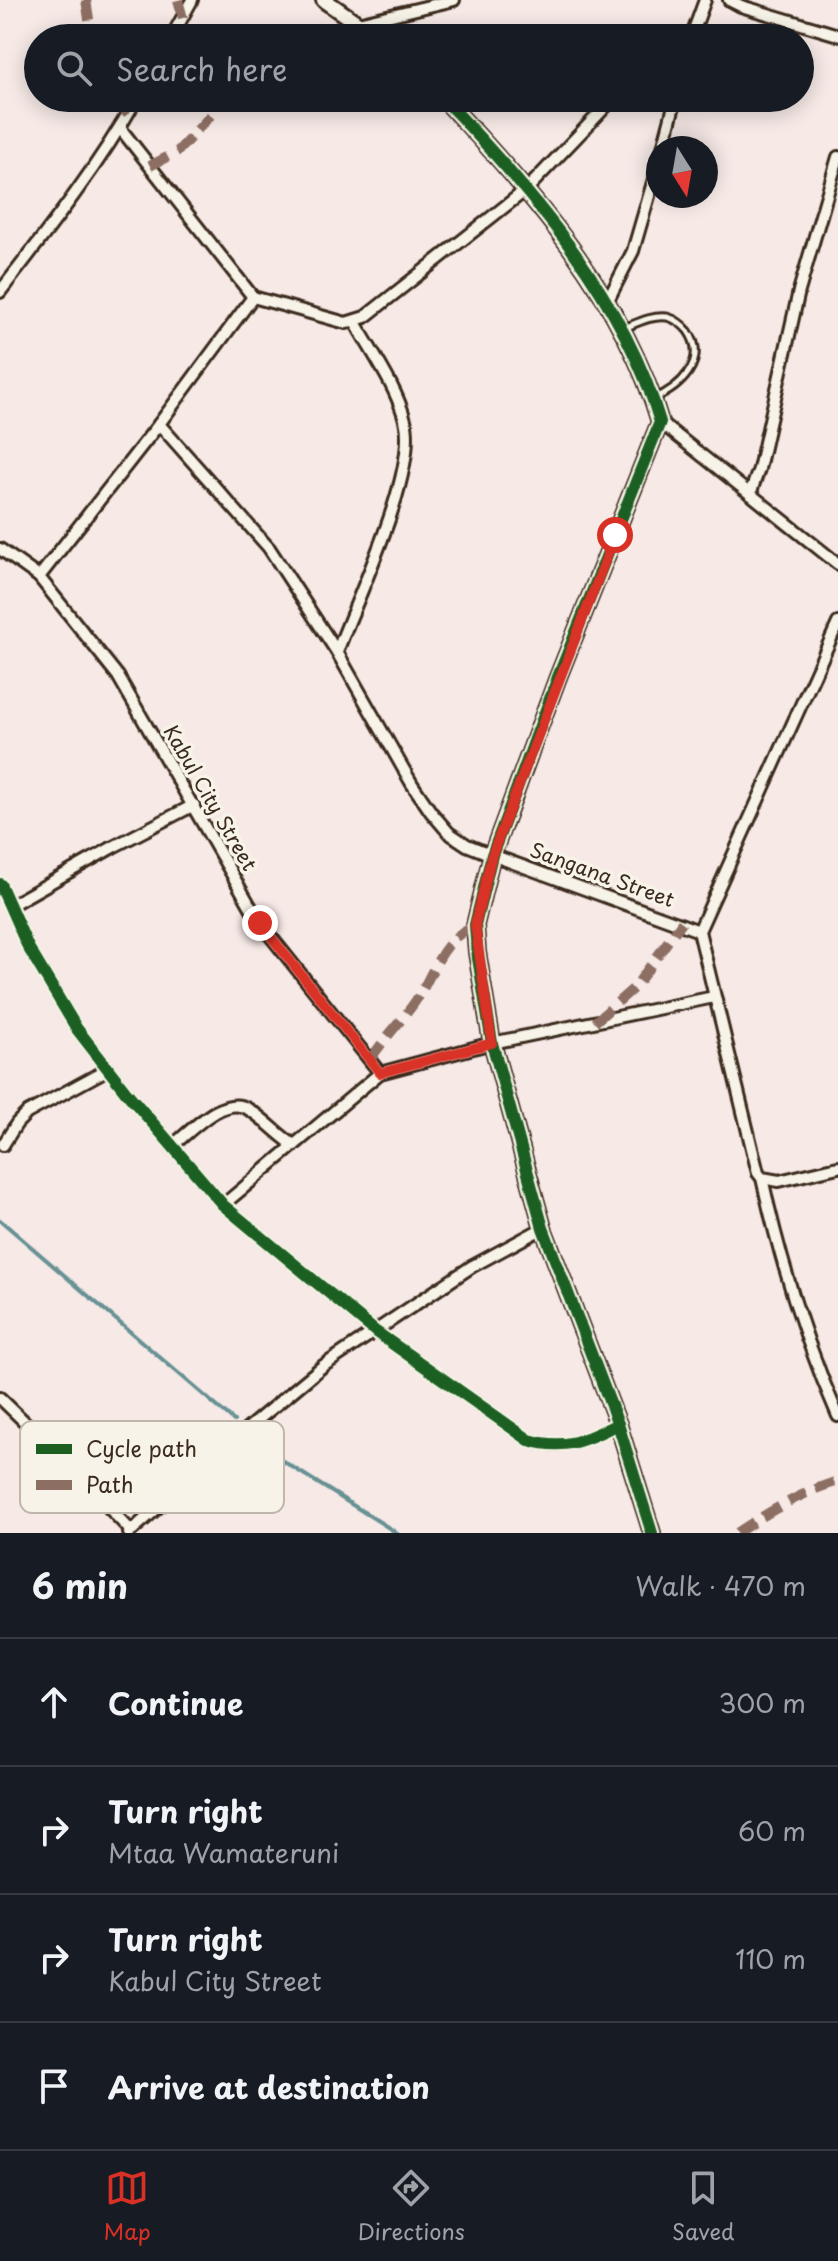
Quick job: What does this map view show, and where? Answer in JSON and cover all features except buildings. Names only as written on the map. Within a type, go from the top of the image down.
[{"type":"street","points":[[179,24],[192,0]]},
{"type":"street","points":[[324,0],[358,23],[454,0]]},
{"type":"street","points":[[695,24],[705,0]]},
{"type":"street","points":[[729,0],[801,24]]},
{"type":"street","points":[[814,28],[838,35]]},
{"type":"street","points":[[0,292],[62,212],[129,112]]},
{"type":"street","points":[[459,112],[527,189],[607,302],[623,329],[660,422],[838,564]]},
{"type":"street","points":[[120,128],[253,297],[346,323],[365,317],[527,189],[601,112]]},
{"type":"street","points":[[666,136],[672,112]]},
{"type":"street","points":[[750,494],[759,469],[799,291],[838,157]]},
{"type":"street","points":[[607,302],[633,251],[646,206]]},
{"type":"street","points":[[825,207],[838,208]]},
{"type":"street","points":[[39,577],[159,424],[253,297]]},
{"type":"street","points":[[337,652],[397,495],[407,451],[405,420],[397,398],[355,322]]},
{"type":"street","points":[[652,1533],[618,1424],[543,1228],[492,1043],[475,925],[492,855],[558,677],[660,422]]},
{"type":"street","name":"Sangana Street","points":[[159,424],[269,548],[337,652],[412,784],[449,833],[467,845],[492,855],[699,931]]},
{"type":"street","name":"Kabul City Street","points":[[0,549],[39,577],[118,676],[260,923],[380,1073]]},
{"type":"street","points":[[838,623],[699,931],[780,1258],[818,1371],[838,1416]]},
{"type":"street","points":[[11,905],[194,805]]},
{"type":"street","points":[[0,884],[28,947],[68,1015],[108,1069],[223,1205],[376,1332],[529,1440],[551,1446],[580,1442],[618,1424]]},
{"type":"street","points":[[223,1205],[380,1073],[492,1043],[714,997]]},
{"type":"street","points":[[3,1145],[27,1113],[108,1069]]},
{"type":"street","points":[[172,1146],[212,1113],[240,1106],[249,1109],[276,1134],[294,1145]]},
{"type":"street","points":[[762,1178],[779,1181],[838,1167]]},
{"type":"street","points":[[257,1421],[323,1366],[471,1267],[543,1228]]},
{"type":"street","points":[[0,1398],[24,1421]]},
{"type":"street","points":[[112,1513],[130,1532],[152,1513]]},
{"type":"lane","points":[[623,329],[654,317],[670,317],[684,326],[692,338],[696,359],[691,370],[667,393],[653,399]]},
{"type":"waterway","points":[[0,1220],[234,1421]]},
{"type":"waterway","points":[[284,1462],[397,1533]]},
{"type":"marked path","points":[[86,0],[90,24]]},
{"type":"marked path","points":[[178,0],[183,18]]},
{"type":"marked path","points":[[150,166],[178,151],[213,112]]},
{"type":"marked path","points":[[595,1022],[635,987],[682,922]]},
{"type":"marked path","points":[[370,1060],[420,995],[445,950],[453,940],[475,925]]},
{"type":"marked path","points":[[737,1533],[786,1503],[838,1481]]},
{"type":"cycle path","points":[[456,112],[509,170],[571,248],[623,332],[644,376],[660,422],[558,677],[492,855],[475,925],[492,1043],[543,1228],[618,1424],[652,1533]]},
{"type":"cycle path","points":[[0,884],[28,947],[77,1029],[126,1092],[223,1205],[376,1332],[529,1440],[565,1444],[618,1424]]},
{"type":"route","points":[[260,923],[380,1073],[492,1043],[475,925],[492,855],[615,535]]}]
